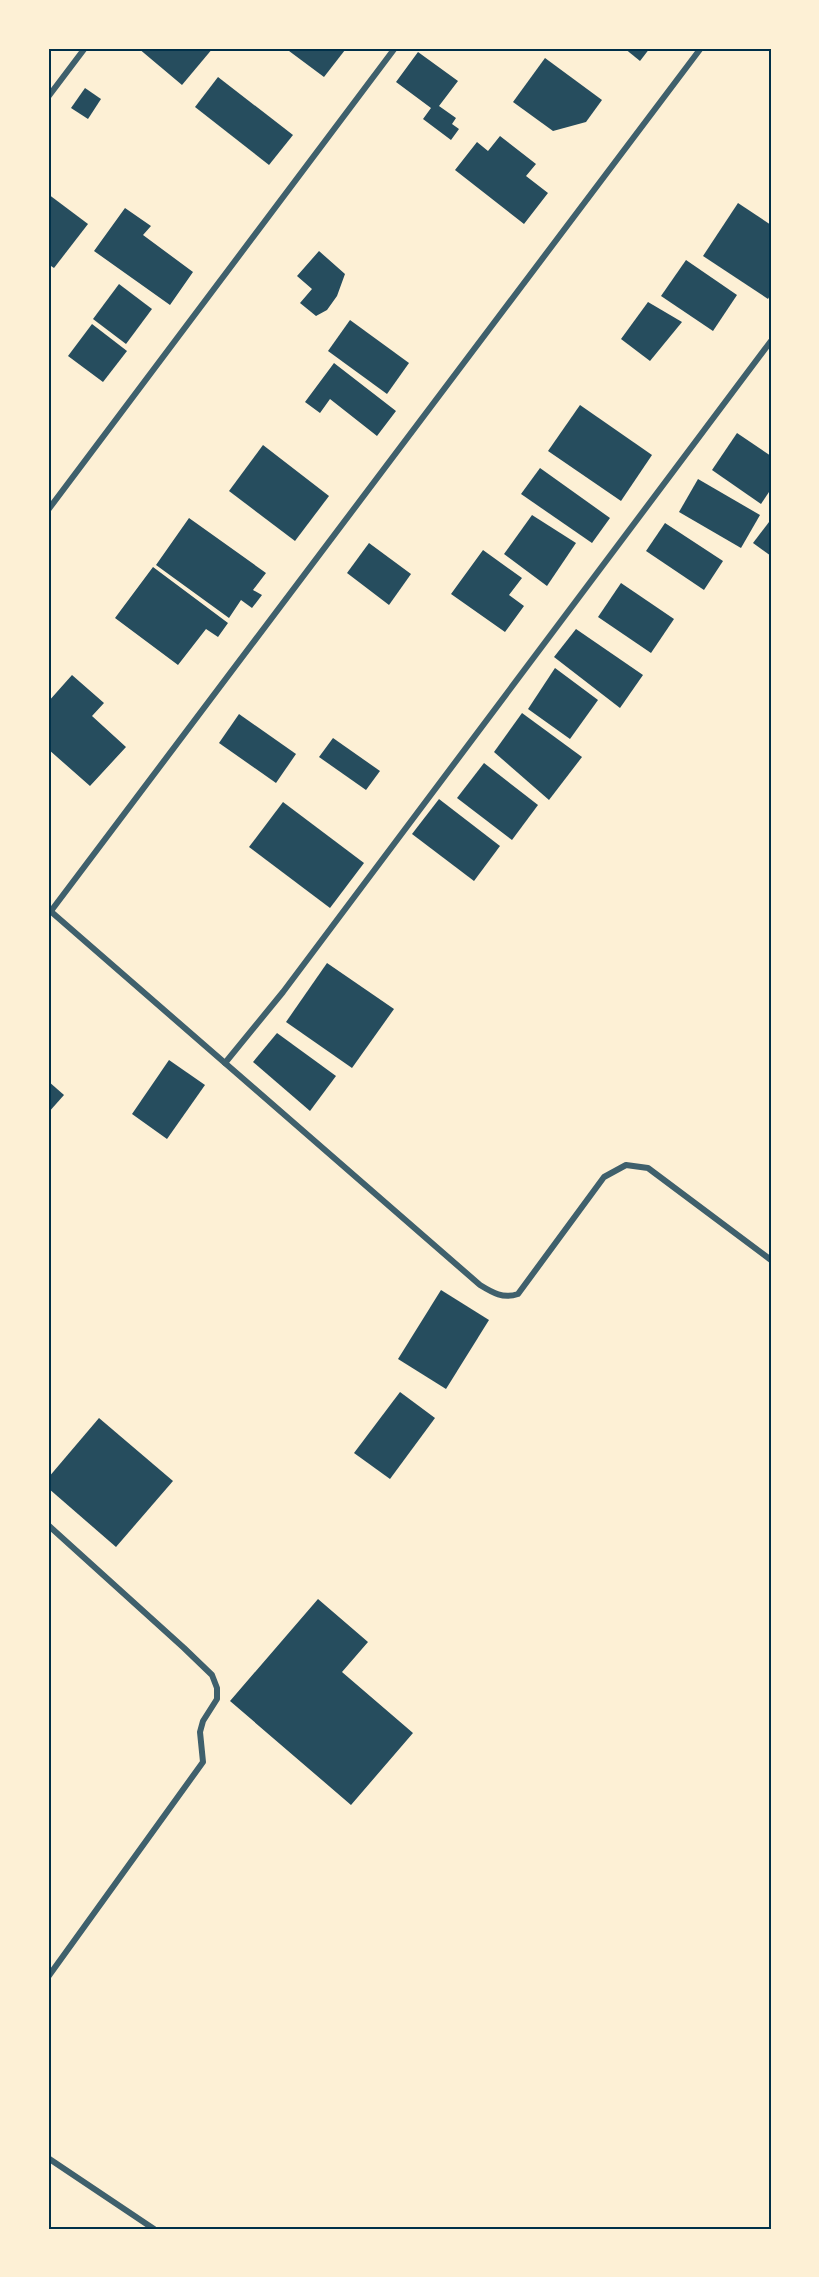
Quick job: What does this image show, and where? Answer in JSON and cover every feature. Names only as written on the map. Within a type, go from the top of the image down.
[{"type":"street","points":[[48,97],[85,48]]},
{"type":"street","points":[[48,510],[395,48]]},
{"type":"street","points":[[701,48],[50,910],[480,1285],[493,1293],[508,1298],[518,1294],[604,1177],[626,1165],[648,1168],[771,1260]]},
{"type":"street","points":[[225,1063],[283,992],[771,341]]},
{"type":"street","points":[[48,1525],[184,1648],[212,1675],[218,1688],[217,1699],[202,1721],[200,1732],[203,1762],[48,1977]]},
{"type":"street","points":[[48,2158],[154,2229]]},
{"type":"building","points":[[138,48],[213,48],[182,85]]},
{"type":"building","points":[[285,48],[343,48],[345,50],[324,77]]},
{"type":"building","points":[[624,48],[650,48],[640,61]]},
{"type":"building","points":[[418,52],[458,81],[439,106],[456,118],[452,124],[459,129],[451,140],[423,119],[431,108],[396,82]]},
{"type":"building","points":[[545,58],[602,100],[586,122],[553,131],[513,102]]},
{"type":"building","points":[[218,77],[293,135],[269,165],[195,107]]},
{"type":"building","points":[[85,88],[101,99],[88,119],[71,108]]},
{"type":"building","points":[[500,136],[536,164],[526,176],[548,193],[524,224],[455,170],[477,142],[488,151]]},
{"type":"building","points":[[48,194],[88,224],[54,268],[48,264]]},
{"type":"building","points":[[738,203],[771,225],[771,294],[768,299],[703,256]]},
{"type":"building","points":[[125,208],[151,226],[143,235],[193,272],[170,305],[94,251]]},
{"type":"building","points":[[319,251],[345,274],[337,296],[327,310],[316,316],[300,303],[312,289],[297,276]]},
{"type":"building","points":[[686,260],[737,295],[713,331],[661,296]]},
{"type":"building","points":[[119,284],[152,309],[126,344],[93,319]]},
{"type":"building","points":[[648,302],[682,322],[650,361],[621,339]]},
{"type":"building","points":[[350,320],[409,363],[387,394],[328,351]]},
{"type":"building","points":[[92,324],[127,351],[103,382],[68,356]]},
{"type":"building","points":[[334,363],[396,411],[377,436],[330,399],[320,413],[305,402]]},
{"type":"building","points":[[580,405],[652,455],[621,501],[548,451]]},
{"type":"building","points":[[737,433],[771,456],[771,489],[761,504],[712,470]]},
{"type":"building","points":[[263,445],[329,496],[295,541],[229,491]]},
{"type":"building","points":[[540,468],[610,518],[592,543],[521,494]]},
{"type":"building","points":[[698,479],[760,515],[741,548],[679,512]]},
{"type":"building","points":[[532,515],[576,543],[547,586],[504,554]]},
{"type":"building","points":[[189,518],[266,573],[253,590],[262,595],[252,608],[241,600],[229,618],[156,565]]},
{"type":"building","points":[[769,522],[771,524],[771,556],[753,543]]},
{"type":"building","points":[[665,523],[723,561],[704,590],[646,551]]},
{"type":"building","points":[[369,543],[411,574],[389,605],[347,573]]},
{"type":"building","points":[[483,550],[522,578],[509,595],[524,606],[505,632],[451,594]]},
{"type":"building","points":[[153,567],[228,623],[218,637],[206,629],[178,665],[115,618]]},
{"type":"building","points":[[621,583],[674,619],[651,653],[598,617]]},
{"type":"building","points":[[576,629],[643,675],[620,708],[554,657]]},
{"type":"building","points":[[555,668],[598,700],[570,739],[528,709]]},
{"type":"building","points":[[72,675],[104,703],[92,716],[126,747],[90,786],[48,749],[48,702]]},
{"type":"building","points":[[522,713],[582,757],[549,800],[494,752]]},
{"type":"building","points":[[239,714],[296,754],[276,783],[219,743]]},
{"type":"building","points":[[333,738],[380,771],[366,790],[319,757]]},
{"type":"building","points":[[484,763],[538,805],[512,840],[457,798]]},
{"type":"building","points":[[439,799],[500,846],[474,881],[412,834]]},
{"type":"building","points":[[283,802],[364,863],[330,908],[249,847]]},
{"type":"building","points":[[327,963],[394,1009],[352,1068],[286,1022]]},
{"type":"building","points":[[277,1033],[336,1076],[310,1111],[253,1062]]},
{"type":"building","points":[[169,1060],[205,1085],[167,1139],[132,1114]]},
{"type":"building","points":[[48,1081],[64,1095],[48,1113]]},
{"type":"building","points":[[441,1290],[489,1320],[446,1389],[398,1359]]},
{"type":"building","points":[[400,1392],[435,1418],[390,1479],[354,1453]]},
{"type":"building","points":[[99,1418],[173,1481],[116,1547],[48,1488],[48,1478]]},
{"type":"building","points":[[318,1599],[368,1642],[342,1672],[413,1733],[351,1805],[230,1701]]}]
